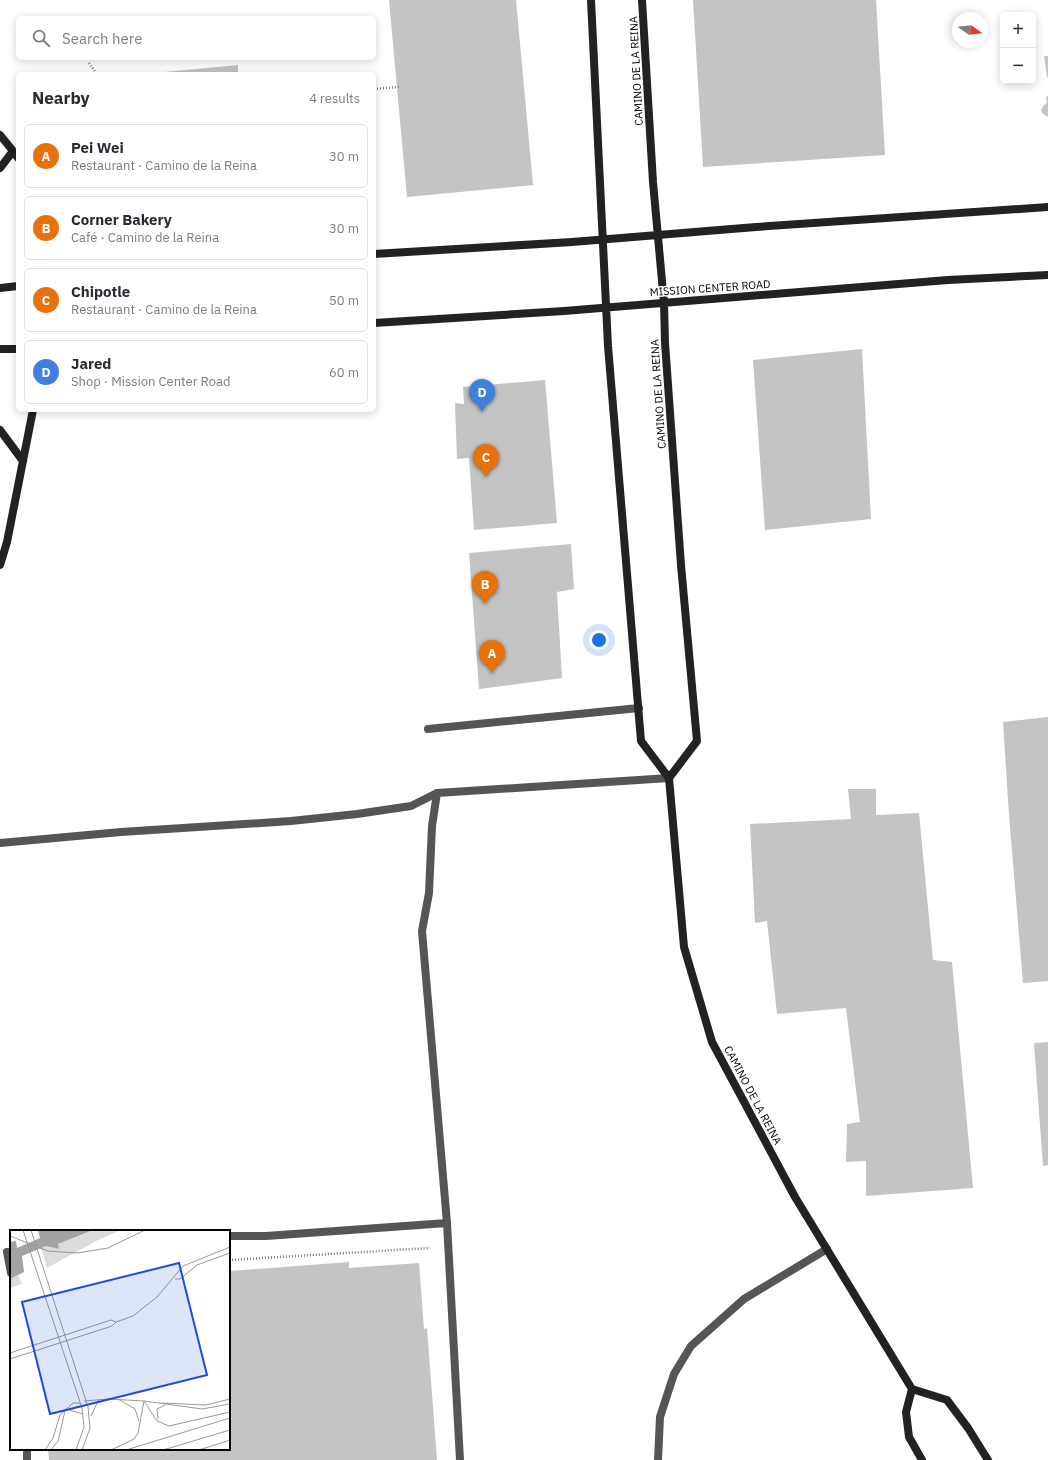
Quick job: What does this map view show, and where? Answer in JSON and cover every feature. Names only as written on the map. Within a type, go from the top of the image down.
[{"type":"main road","points":[[590,0],[608,346],[641,741],[669,778]]},
{"type":"main road","name":"CAMINO DE LA REINA","points":[[642,0],[657,236],[664,303],[664,343],[681,565],[697,741],[669,778],[684,946],[712,1042],[795,1197],[912,1389]]},
{"type":"main road","points":[[0,136],[16,155]]},
{"type":"main road","points":[[0,168],[13,150]]},
{"type":"main road","points":[[376,254],[602,240],[1048,207]]},
{"type":"main road","name":"MISSION CENTER ROAD","points":[[376,323],[664,303],[948,280],[1048,275]]},
{"type":"main road","points":[[0,288],[16,286]]},
{"type":"main road","points":[[0,349],[16,349]]},
{"type":"main road","points":[[0,565],[7,542],[33,412]]},
{"type":"main road","points":[[0,430],[23,461]]},
{"type":"main road","points":[[922,1460],[909,1437],[906,1412],[912,1389],[947,1400],[968,1428],[988,1460]]},
{"type":"lane","points":[[428,729],[639,708]]},
{"type":"lane","points":[[0,843],[121,832],[291,821],[357,814],[411,806],[437,793],[669,778]]},
{"type":"lane","points":[[437,793],[432,826],[429,893],[422,931],[447,1222],[460,1460]]},
{"type":"lane","points":[[230,1236],[266,1236],[447,1222]]},
{"type":"lane","points":[[658,1460],[660,1417],[674,1374],[691,1346],[744,1299],[827,1249]]},
{"type":"lane","points":[[6,1252],[10,1268]]},
{"type":"path","points":[[88,63],[95,72]]},
{"type":"path","points":[[376,89],[399,87]]},
{"type":"path","points":[[230,1260],[430,1248]]},
{"type":"building","points":[[389,0],[516,0],[533,185],[407,197]]},
{"type":"building","points":[[693,0],[876,0],[885,155],[703,167]]},
{"type":"building","points":[[1044,56],[1048,56],[1048,77],[1047,77]]},
{"type":"building","points":[[238,65],[238,72],[164,72]]},
{"type":"building","points":[[1048,96],[1048,117],[1043,114],[1041,110],[1047,103],[1046,97]]},
{"type":"building","points":[[862,349],[871,519],[765,530],[753,360]]},
{"type":"building","points":[[545,380],[557,523],[474,530],[469,458],[457,459],[455,403],[464,404],[463,387]]},
{"type":"building","points":[[571,544],[574,589],[557,592],[562,678],[479,689],[469,553]]},
{"type":"building","points":[[1048,717],[1048,981],[1023,983],[1003,722]]},
{"type":"building","points":[[848,789],[876,789],[876,815],[919,813],[933,960],[952,962],[973,1188],[866,1196],[866,1161],[846,1162],[847,1124],[860,1122],[846,1008],[777,1014],[767,921],[755,923],[750,824],[851,819]]},
{"type":"building","points":[[1048,1042],[1048,1165],[1043,1166],[1034,1043]]},
{"type":"building","points":[[349,1262],[349,1268],[419,1263],[424,1329],[427,1328],[437,1460],[49,1460],[48,1450],[230,1450],[230,1271]]},
{"type":"place","name":"Jared","points":[[482,412]]},
{"type":"place","name":"Chipotle","points":[[486,477]]},
{"type":"place","name":"Corner Bakery","points":[[485,604]]},
{"type":"place","name":"Pei Wei","points":[[492,673]]}]
